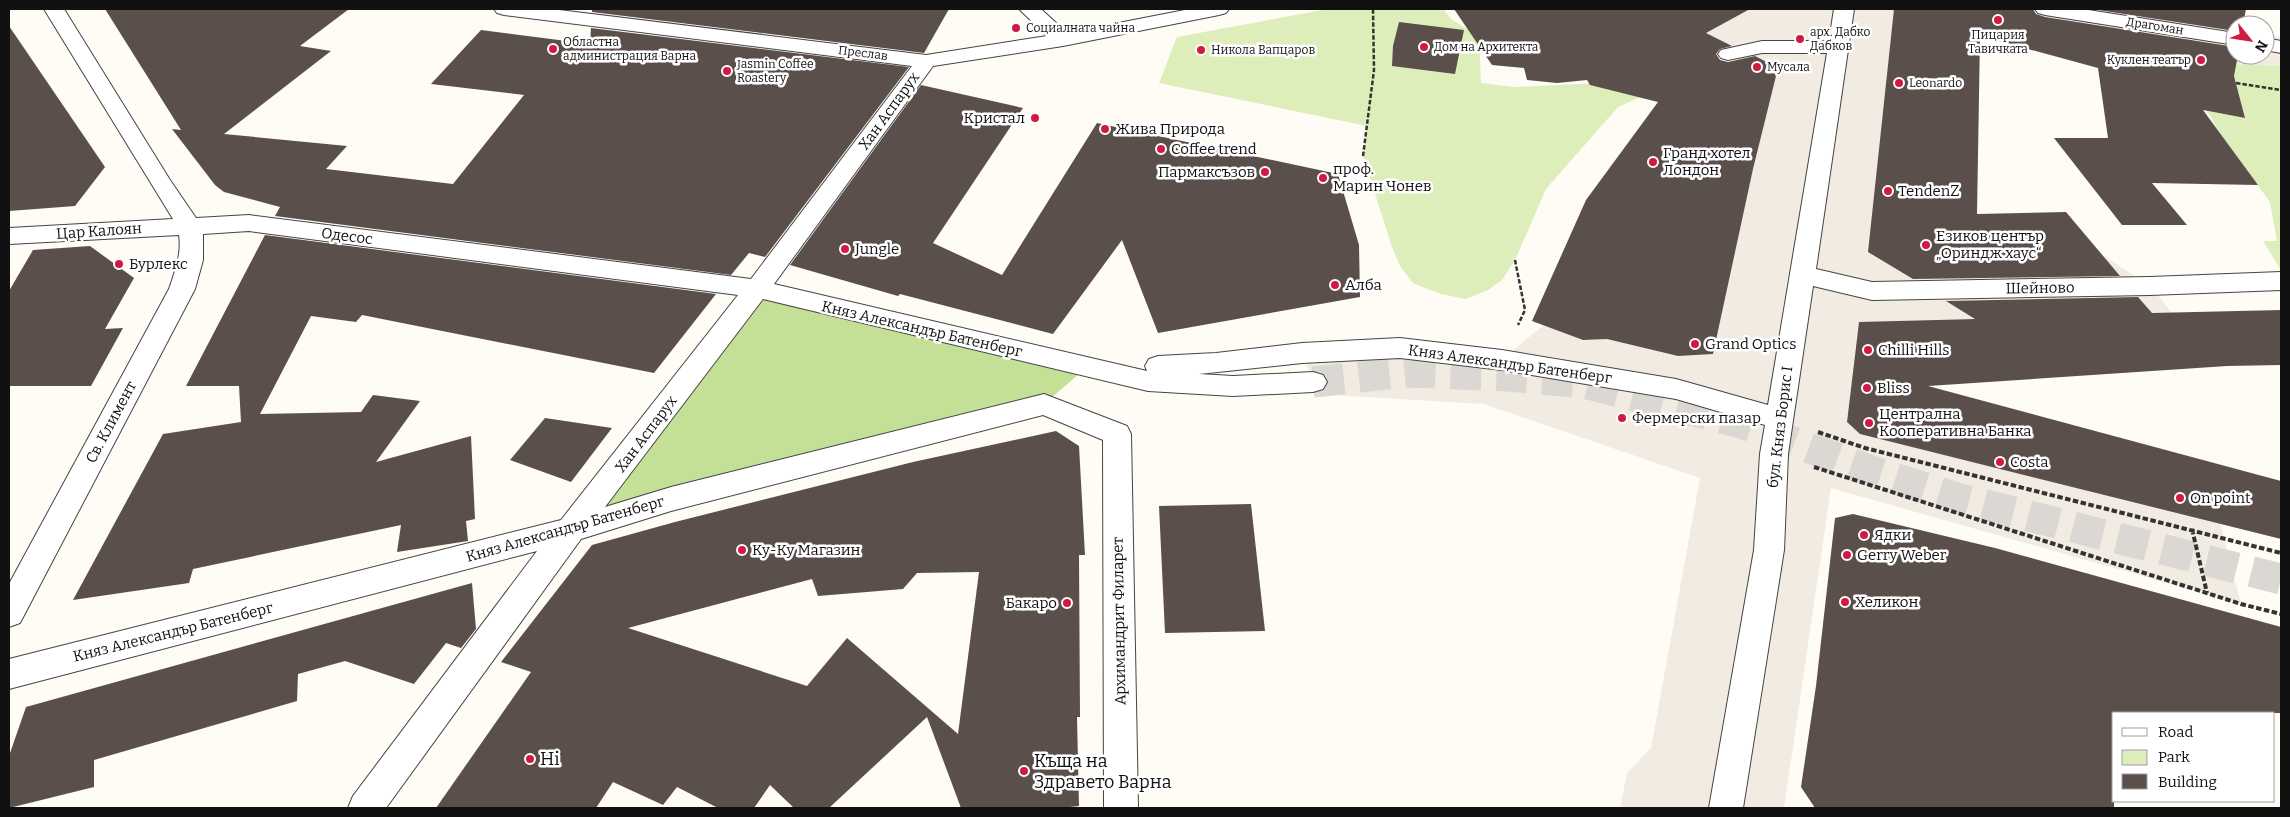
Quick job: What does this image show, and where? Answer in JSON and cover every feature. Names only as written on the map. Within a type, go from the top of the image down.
[{"type":"street","points":[[54,9],[161,184],[189,224]]},
{"type":"street","name":"Преслав","points":[[504,9],[926,60],[1063,40],[1219,9]]},
{"type":"street","points":[[1029,9],[1063,40]]},
{"type":"street","name":"бул. Княз Борис I","points":[[1726,808],[1769,550],[1774,454],[1844,9]]},
{"type":"street","name":"Драгоман","points":[[2045,9],[2225,37]]},
{"type":"street","points":[[1728,54],[1762,47],[1838,47]]},
{"type":"street","name":"Хан Аспарух","points":[[365,808],[540,570],[574,529],[757,289],[926,60]]},
{"type":"street","name":"Одесос","points":[[189,224],[249,223],[757,289]]},
{"type":"street","name":"Цар Калоян","points":[[9,236],[189,224]]},
{"type":"street","name":"Св. Климент","points":[[9,613],[182,289],[191,260],[192,242],[189,224]]},
{"type":"street","name":"Шейново","points":[[1801,274],[1872,290],[2165,286],[2281,281]]},
{"type":"street","name":"Княз Александър Батенберг","points":[[757,289],[1086,368],[1157,381],[1233,386],[1312,382]]},
{"type":"street","name":"Княз Александър Батенберг","points":[[1086,368],[1216,363],[1302,353],[1400,348],[1502,360],[1676,389],[1780,419]]},
{"type":"street","name":"Княз Александър Батенберг","points":[[9,674],[574,529],[671,499],[1044,404],[1117,434]]},
{"type":"street","name":"Архимандрит Филарет","points":[[1117,434],[1121,808]]},
{"type":"path","points":[[1362,156],[1374,70],[1372,46],[1373,9]]},
{"type":"path","points":[[2236,83],[2281,90]]},
{"type":"path","points":[[1502,360],[1525,310],[1515,260]]},
{"type":"path","points":[[1780,419],[1865,448],[2281,553]]},
{"type":"path","points":[[1774,454],[2207,593],[2281,614]]},
{"type":"path","points":[[2192,529],[2207,593]]},
{"type":"green space","points":[[1328,9],[1443,9],[1451,19],[1479,36],[1481,83],[1514,87],[1649,81],[1671,83],[1618,107],[1546,189],[1515,260],[1502,280],[1488,290],[1466,299],[1441,294],[1413,283],[1400,266],[1392,247],[1363,156],[1367,126],[1159,83],[1177,37]]},
{"type":"green space","points":[[2231,65],[2281,66],[2281,270],[2263,241],[2277,241],[2270,202],[2222,136],[2207,111],[2245,118]]},
{"type":"green space","points":[[757,289],[1086,368],[1044,404],[574,529]]},
{"type":"shaded area","points":[[1737,9],[1894,9],[1885,100],[1999,263],[2103,255],[2150,286],[2172,313],[1865,322],[1857,334],[1847,422],[1860,434],[2220,523],[2241,604],[1831,488],[1784,808],[1620,808],[1627,773],[1651,748],[1700,478],[1484,404],[1314,394],[1313,382],[1302,353],[1501,360],[1544,325],[1583,340],[1607,339],[1678,356],[1713,354],[1753,169],[1777,72],[1772,64],[1763,60],[1746,58],[1741,61],[1728,54],[1689,42],[1731,19]]},
{"type":"shaded area","points":[[1971,9],[2103,9],[2225,28],[2225,63],[2041,19]]},
{"type":"shaded area","points":[[2275,36],[2281,37],[2281,66],[2256,65],[2275,65]]},
{"type":"building","points":[[105,9],[349,9],[300,46],[331,51],[224,134],[347,146],[326,169],[453,184],[524,95],[431,84],[481,30],[590,44],[591,28],[909,67],[765,257],[749,253],[731,275],[275,216],[280,207],[224,192],[215,185],[172,129],[181,130]]},
{"type":"building","points":[[592,9],[949,9],[924,53],[592,12]]},
{"type":"building","points":[[1454,9],[1750,9],[1706,33],[1732,46],[1720,49],[1716,54],[1720,60],[1728,62],[1755,56],[1778,68],[1753,169],[1713,354],[1678,356],[1607,339],[1583,340],[1532,321],[1586,200],[1658,102],[1590,85],[1587,80],[1557,83],[1527,80],[1524,68],[1492,65]]},
{"type":"building","points":[[1894,9],[2033,9],[2036,14],[2045,17],[2225,45],[2225,65],[2236,65],[2234,76],[2245,118],[2203,110],[2258,185],[2152,183],[2187,225],[2122,225],[2054,138],[2108,138],[2098,68],[1980,36],[1977,214],[2066,212],[2120,276],[1913,279],[1868,252]]},
{"type":"building","points":[[2092,9],[2246,9],[2245,15],[2225,15],[2225,29]]},
{"type":"building","name":"Дом на Архитекта","points":[[1399,22],[1464,30],[1455,74],[1392,66],[1393,46]]},
{"type":"building","points":[[9,26],[105,167],[75,206],[9,211]]},
{"type":"building","points":[[921,85],[1023,108],[933,243],[1002,275],[1097,123],[1338,174],[1359,245],[1360,297],[1158,333],[1122,240],[1053,334],[900,294],[898,296],[790,265]]},
{"type":"building","points":[[265,235],[716,294],[654,373],[362,315],[356,322],[311,316],[260,414],[361,412],[373,395],[420,401],[376,462],[471,436],[475,519],[466,521],[468,541],[397,552],[401,525],[193,569],[189,583],[73,600],[163,434],[241,422],[239,386],[186,386]]},
{"type":"building","points":[[90,246],[134,278],[105,329],[123,328],[91,386],[9,386],[9,291],[33,250]]},
{"type":"building","points":[[2138,297],[2152,313],[2281,310],[2281,365],[2227,366],[1928,386],[2281,481],[2281,539],[1860,434],[1847,422],[1859,322],[1975,319],[1946,301]]},
{"type":"building","points":[[545,418],[612,428],[571,482],[510,460]]},
{"type":"building","points":[[1056,431],[1079,446],[1085,555],[1079,555],[1080,717],[1077,717],[1079,806],[1061,808],[961,808],[927,717],[829,808],[794,808],[770,785],[754,808],[718,808],[677,787],[663,805],[613,782],[596,808],[436,808],[531,672],[501,662],[592,545],[913,462]],"holes":[[[979,572],[958,734],[847,638],[807,686],[628,628],[812,579],[818,596],[903,589],[917,573]]]},
{"type":"building","points":[[1251,504],[1265,631],[1165,633],[1159,506]]},
{"type":"building","points":[[1853,514],[1995,548],[2281,627],[2281,713],[2112,712],[2112,802],[2114,802],[2114,808],[1815,808],[1801,787],[1816,686],[1835,518]]},
{"type":"building","points":[[472,583],[476,629],[461,648],[446,643],[414,684],[345,661],[298,674],[297,701],[94,760],[94,787],[9,808],[9,756],[26,707]]},
{"type":"tunnel","points":[[1313,382],[1408,372],[1508,376],[1584,383],[1741,423],[1875,472],[1957,498],[2281,579]]},
{"type":"place","name":"Пицария Тавичката","points":[[1998,20]]},
{"type":"place","name":"Социалната чайна","points":[[1016,28]]},
{"type":"place","name":"арх. Дабко Дабков","points":[[1800,39]]},
{"type":"place","name":"Дом на Архитекта","points":[[1424,47]]},
{"type":"place","name":"Областна администрация Варна","points":[[553,49]]},
{"type":"place","name":"Никола Вапцаров","points":[[1201,50]]},
{"type":"place","name":"Куклен театър","points":[[2201,60]]},
{"type":"place","name":"Мусала","points":[[1757,67]]},
{"type":"place","name":"Jasmin Coffee Roastery","points":[[727,71]]},
{"type":"place","name":"Leonardo","points":[[1899,83]]},
{"type":"place","name":"Кристал","points":[[1035,118]]},
{"type":"place","name":"Жива Природа","points":[[1105,129]]},
{"type":"place","name":"Coffee trend","points":[[1161,149]]},
{"type":"place","name":"Гранд хотел Лондон","points":[[1653,162]]},
{"type":"place","name":"Пармаксъзов","points":[[1265,172]]},
{"type":"place","name":"проф. Марин Чонев","points":[[1323,178]]},
{"type":"place","name":"TendenZ","points":[[1888,191]]},
{"type":"place","name":"Езиков център „Ориндж хаус“","points":[[1926,245]]},
{"type":"place","name":"Jungle","points":[[845,249]]},
{"type":"place","name":"Бурлекс","points":[[119,264]]},
{"type":"place","name":"Алба","points":[[1335,285]]},
{"type":"place","name":"Grand Optics","points":[[1695,344]]},
{"type":"place","name":"Chilli Hills","points":[[1868,350]]},
{"type":"place","name":"Bliss","points":[[1867,388]]},
{"type":"place","name":"Фермерски пазар","points":[[1622,418]]},
{"type":"place","name":"Централна Кооперативна Банка","points":[[1869,423]]},
{"type":"place","name":"Costa","points":[[2000,462]]},
{"type":"place","name":"On point","points":[[2180,498]]},
{"type":"place","name":"Ядки","points":[[1864,535]]},
{"type":"place","name":"Ку-Ку Магазин","points":[[742,550]]},
{"type":"place","name":"Gerry Weber","points":[[1847,555]]},
{"type":"place","name":"Хеликон","points":[[1845,602]]},
{"type":"place","name":"Бакаро","points":[[1067,603]]},
{"type":"place","name":"Hi","points":[[530,759]]},
{"type":"place","name":"Къща на Здравето Варна","points":[[1024,771]]}]
